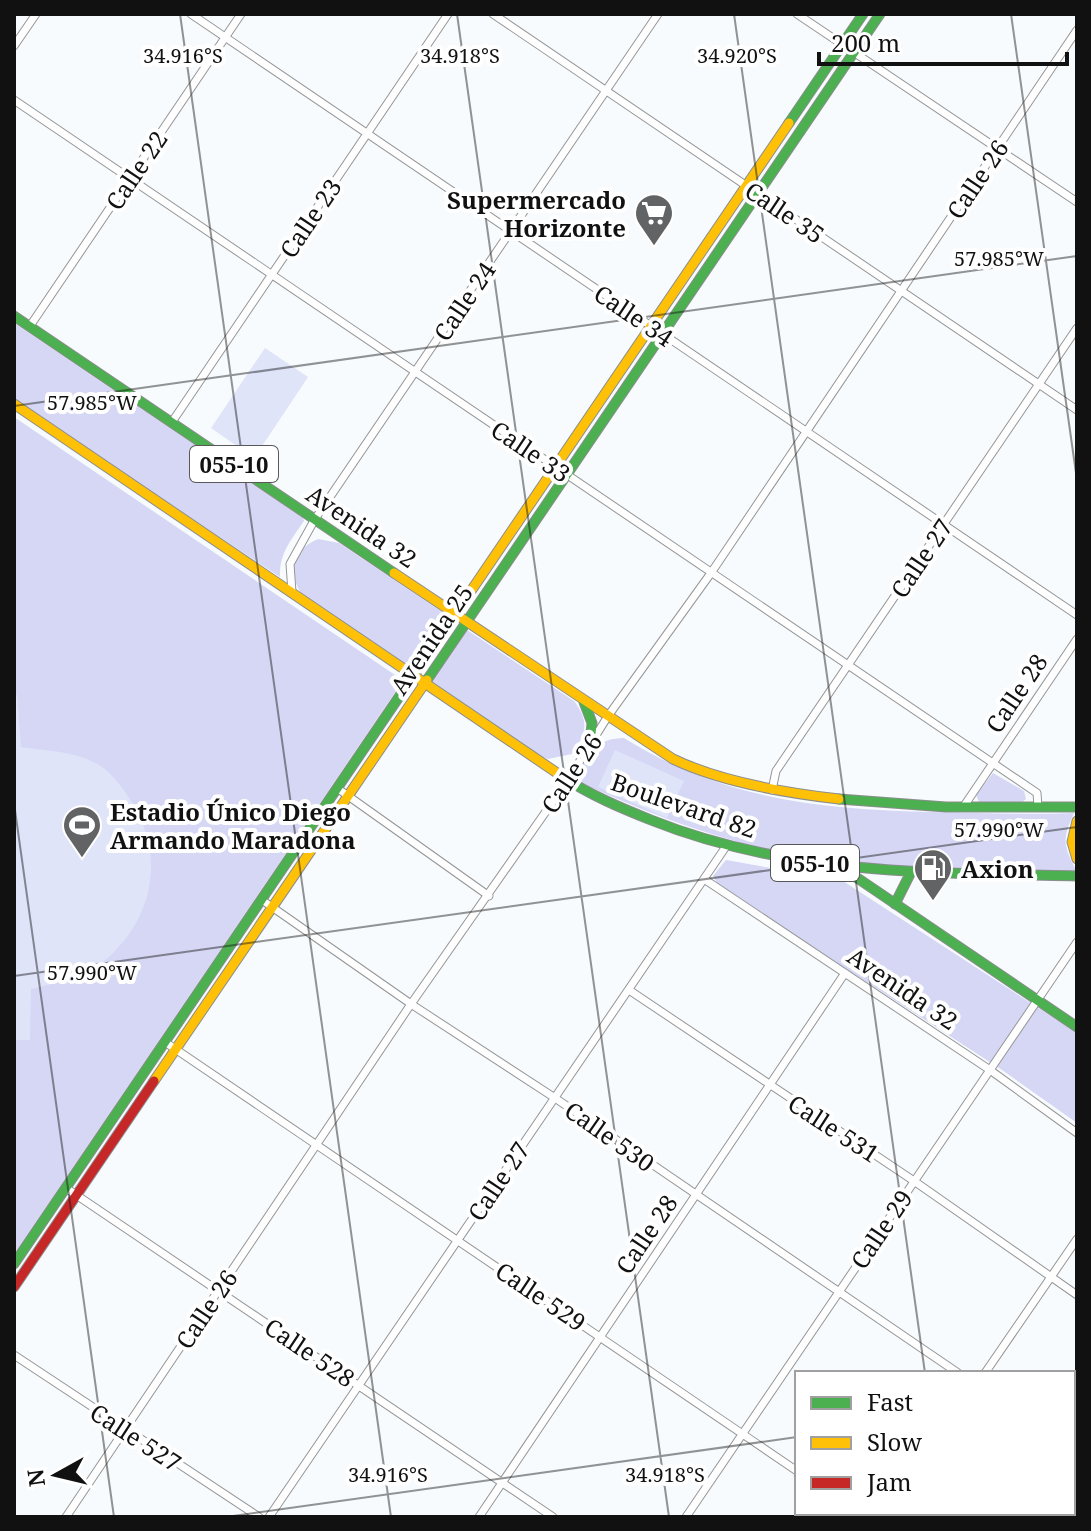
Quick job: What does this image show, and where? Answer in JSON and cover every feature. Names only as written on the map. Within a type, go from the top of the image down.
[{"type":"main road","name":"Avenida 25","points":[[14,1287],[176,1049],[337,788],[863,14]]},
{"type":"main road","name":"Avenida 25","points":[[14,1264],[165,1042],[426,682],[880,14]]},
{"type":"main road","name":"Avenida 32","points":[[14,316],[608,716]]},
{"type":"main road","name":"055-10","points":[[14,404],[568,780]]},
{"type":"main road","points":[[583,700],[592,723],[590,745]]},
{"type":"main road","name":"Boulevard 82","points":[[608,716],[687,765],[772,790],[842,802],[962,809],[1077,807]]},
{"type":"main road","name":"Boulevard 82","points":[[568,780],[623,808],[727,845],[841,867],[1077,876]]},
{"type":"main road","points":[[1077,821],[1072,842],[1077,859]]},
{"type":"main road","points":[[841,867],[1077,1027]]},
{"type":"main road","points":[[895,904],[911,872]]},
{"type":"street","points":[[14,46],[36,14]]},
{"type":"street","name":"Calle 34","points":[[191,14],[1077,615]]},
{"type":"street","name":"Calle 22","points":[[30,326],[241,14]]},
{"type":"street","name":"Calle 23","points":[[172,422],[448,14]]},
{"type":"street","name":"Calle 35","points":[[493,14],[1077,410]]},
{"type":"street","name":"Calle 24","points":[[293,595],[290,564],[315,519],[658,14]]},
{"type":"street","points":[[797,14],[1077,202]]},
{"type":"street","name":"Calle 26","points":[[66,1517],[411,1004],[489,896],[608,716],[711,573],[1077,30]]},
{"type":"street","name":"Calle 33","points":[[14,100],[1037,793],[1038,807]]},
{"type":"street","name":"Calle 27","points":[[772,790],[776,771],[1077,328]]},
{"type":"street","name":"Calle 28","points":[[962,809],[1077,639]]},
{"type":"street","points":[[337,788],[489,896]]},
{"type":"street","name":"Calle 27","points":[[269,1517],[727,845]]},
{"type":"street","name":"Avenida 32","points":[[704,879],[990,1070],[1077,1133]]},
{"type":"street","name":"Calle 530","points":[[266,903],[955,1371]]},
{"type":"street","name":"Calle 29","points":[[686,1517],[1077,942]]},
{"type":"street","name":"Calle 28","points":[[479,1517],[845,973]]},
{"type":"street","name":"Calle 531","points":[[629,990],[914,1181],[1077,1295]]},
{"type":"street","name":"Calle 529","points":[[165,1042],[795,1470]]},
{"type":"street","name":"Calle 528","points":[[66,1188],[553,1517]]},
{"type":"street","points":[[986,1371],[1077,1239]]},
{"type":"street","name":"Calle 527","points":[[14,1355],[259,1517]]},
{"type":"shaded area","points":[[14,323],[303,518],[284,554],[280,577],[14,400]]},
{"type":"shaded area","points":[[265,348],[308,377],[254,458],[211,428]]},
{"type":"shaded area","points":[[14,417],[398,677],[400,685],[14,1254]]},
{"type":"shaded area","points":[[318,539],[339,543],[445,614],[410,668],[302,595],[295,578],[295,562],[303,549]]},
{"type":"shaded area","points":[[467,630],[574,701],[582,715],[584,728],[572,754],[548,759],[535,754],[431,682]]},
{"type":"shaded area","name":"Estadio Único Diego Armando Maradona","points":[[14,695],[17,695],[21,747],[81,757],[108,772],[131,801],[141,820],[151,859],[146,899],[139,918],[114,952],[86,972],[31,989],[30,1040],[14,1040]]},
{"type":"shaded area","points":[[624,738],[698,775],[736,788],[812,804],[892,811],[1074,813],[1067,829],[1066,842],[1076,870],[1002,871],[856,864],[785,853],[730,840],[650,813],[573,779],[598,745]]},
{"type":"shaded area","points":[[615,750],[684,781],[667,818],[598,787]]},
{"type":"shaded area","points":[[993,773],[1024,791],[1026,799],[1021,803],[979,802],[976,795]]},
{"type":"shaded area","points":[[726,860],[843,881],[1077,1033],[1077,1123],[1002,1070],[719,886],[713,876]]},
{"type":"traffic: fast","points":[[789,123],[863,14]]},
{"type":"traffic: fast","points":[[427,680],[880,14]]},
{"type":"traffic: fast","points":[[14,316],[394,573]]},
{"type":"traffic: fast","points":[[14,1264],[456,613]]},
{"type":"traffic: fast","points":[[584,702],[592,723],[590,745]]},
{"type":"traffic: fast","points":[[563,777],[651,820],[755,852],[861,868],[1077,876]]},
{"type":"traffic: fast","points":[[839,799],[946,807],[1077,807]]},
{"type":"traffic: fast","points":[[844,869],[1077,1027]]},
{"type":"traffic: fast","points":[[895,904],[911,872]]},
{"type":"traffic: slow","points":[[456,613],[789,123]]},
{"type":"traffic: slow","points":[[14,404],[563,777]]},
{"type":"traffic: slow","points":[[394,573],[673,759],[754,785],[839,799]]},
{"type":"traffic: slow","points":[[154,1081],[427,680]]},
{"type":"traffic: slow","points":[[1077,821],[1072,842],[1077,859]]},
{"type":"traffic: jam","points":[[14,1287],[154,1081]]},
{"type":"place","name":"Supermercado Horizonte","points":[[654,247]]},
{"type":"place","name":"Estadio Único Diego Armando Maradona","points":[[82,859]]},
{"type":"place","name":"Axion","points":[[933,902]]}]
